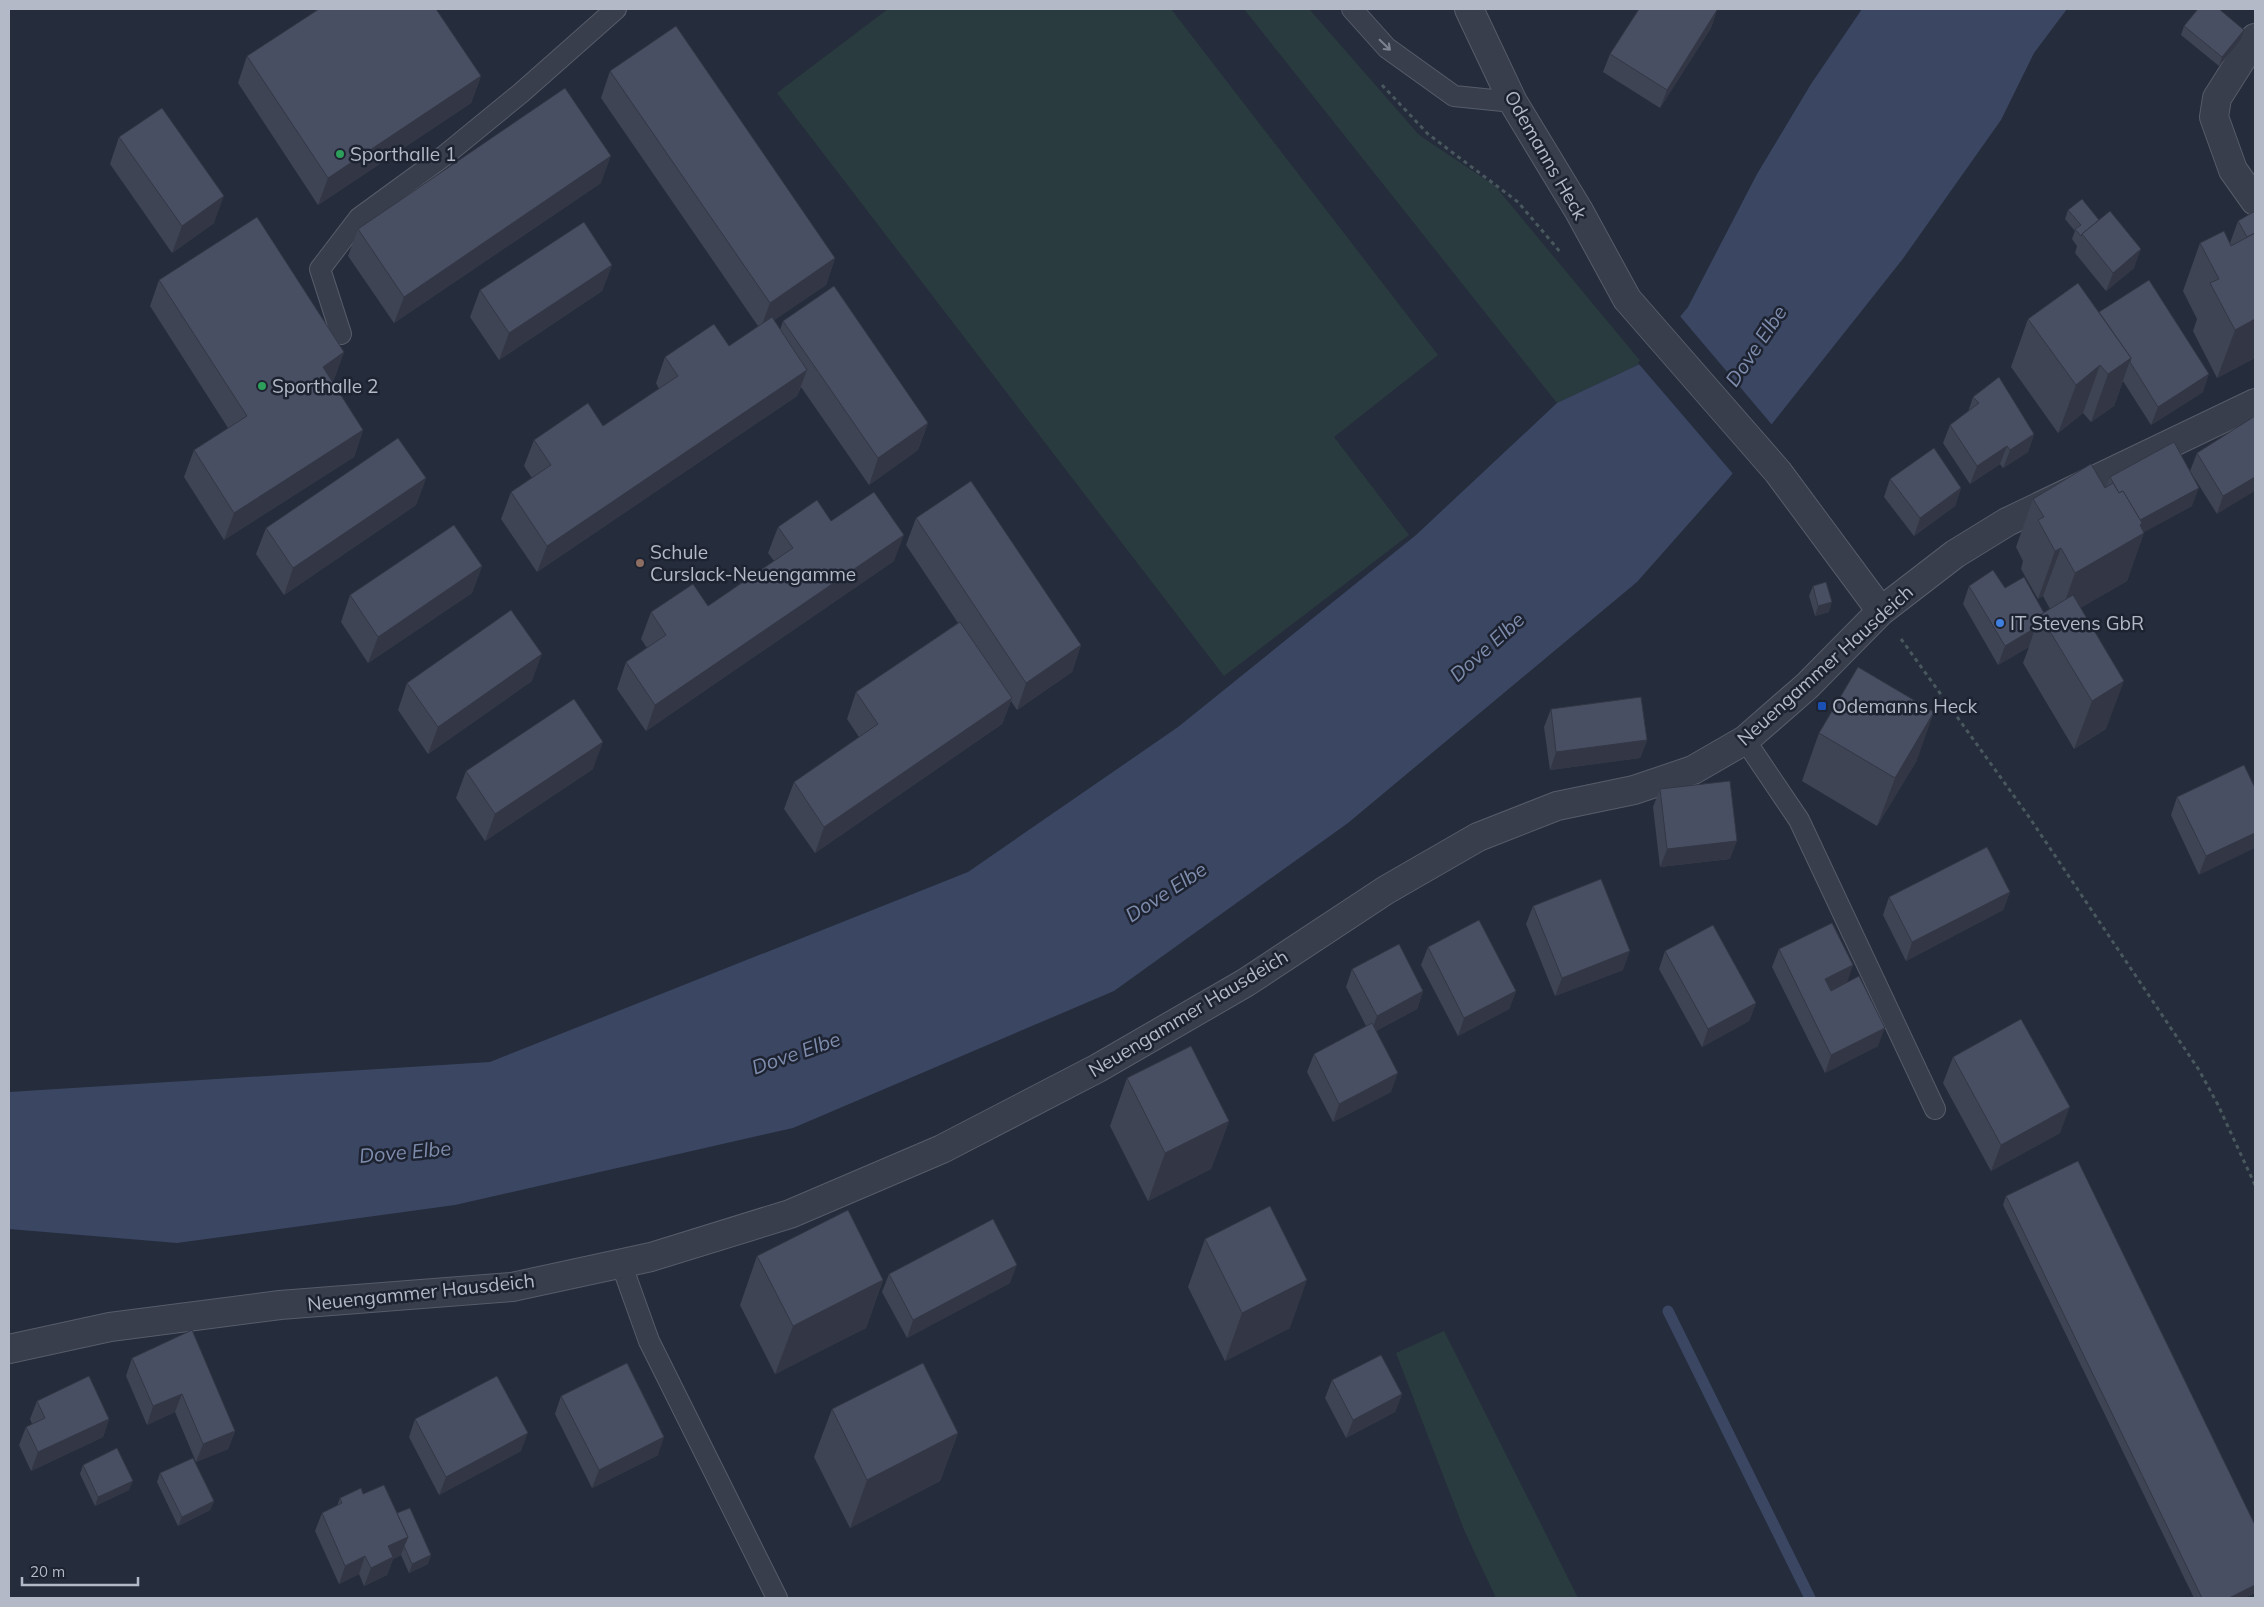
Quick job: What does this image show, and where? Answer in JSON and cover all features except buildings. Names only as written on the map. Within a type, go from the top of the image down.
[{"type":"street","name":"Odemanns Heck","points":[[1469,9],[1513,102],[1580,211],[1627,300],[1778,472],[1881,611]]},
{"type":"street","points":[[2255,38],[2217,98],[2214,117],[2233,170],[2255,201]]},
{"type":"street","name":"Neuengammer Hausdeich","points":[[9,1349],[110,1327],[280,1305],[512,1286],[651,1257],[790,1214],[942,1148],[1098,1068],[1245,983],[1386,890],[1478,837],[1558,806],[1634,790],[1693,770],[1745,740],[1808,686],[1881,611],[1955,554],[2007,522],[2255,403]]},
{"type":"lane","points":[[341,334],[320,270],[359,218],[444,156],[521,93],[616,9]]},
{"type":"lane","points":[[1352,9],[1386,48],[1454,96],[1513,102]]},
{"type":"lane","points":[[1745,740],[1799,820],[1934,1109]]},
{"type":"lane","points":[[621,1263],[649,1341],[777,1598]]},
{"type":"path","points":[[1381,83],[1428,134],[1518,202]]},
{"type":"path","points":[[1881,611],[2027,814],[2198,1070],[2218,1105],[2255,1185]]},
{"type":"shaded area","points":[[888,9],[1171,9],[1438,355],[1334,437],[1409,535],[1224,676],[777,93]]},
{"type":"shaded area","points":[[1244,9],[1309,9],[1419,135],[1495,186],[1642,363],[1557,403]]},
{"type":"shaded area","points":[[1444,1331],[1578,1598],[1496,1598],[1465,1532],[1396,1353]]},
{"type":"water","name":"Dove Elbe","points":[[1862,9],[2067,9],[2034,53],[2001,120],[1902,260],[1729,478],[1637,582],[1348,823],[1114,991],[793,1128],[455,1205],[177,1243],[9,1229],[9,1092],[490,1062],[968,872],[1178,727],[1416,535],[1557,403],[1642,363],[1688,307],[1757,174],[1811,84]]},
{"type":"pier","points":[[1679,315],[1773,426],[1734,475],[1638,363]]},
{"type":"waterway","points":[[1668,1311],[1810,1598]]},
{"type":"place","name":"Sporthalle 1","points":[[340,154]]},
{"type":"place","name":"Sporthalle 2","points":[[262,386]]},
{"type":"place","name":"Schule Curslack-Neuengamme","points":[[640,563]]},
{"type":"place","name":"IT Stevens GbR","points":[[2000,623]]},
{"type":"place","name":"Odemanns Heck","points":[[1822,706]]}]
